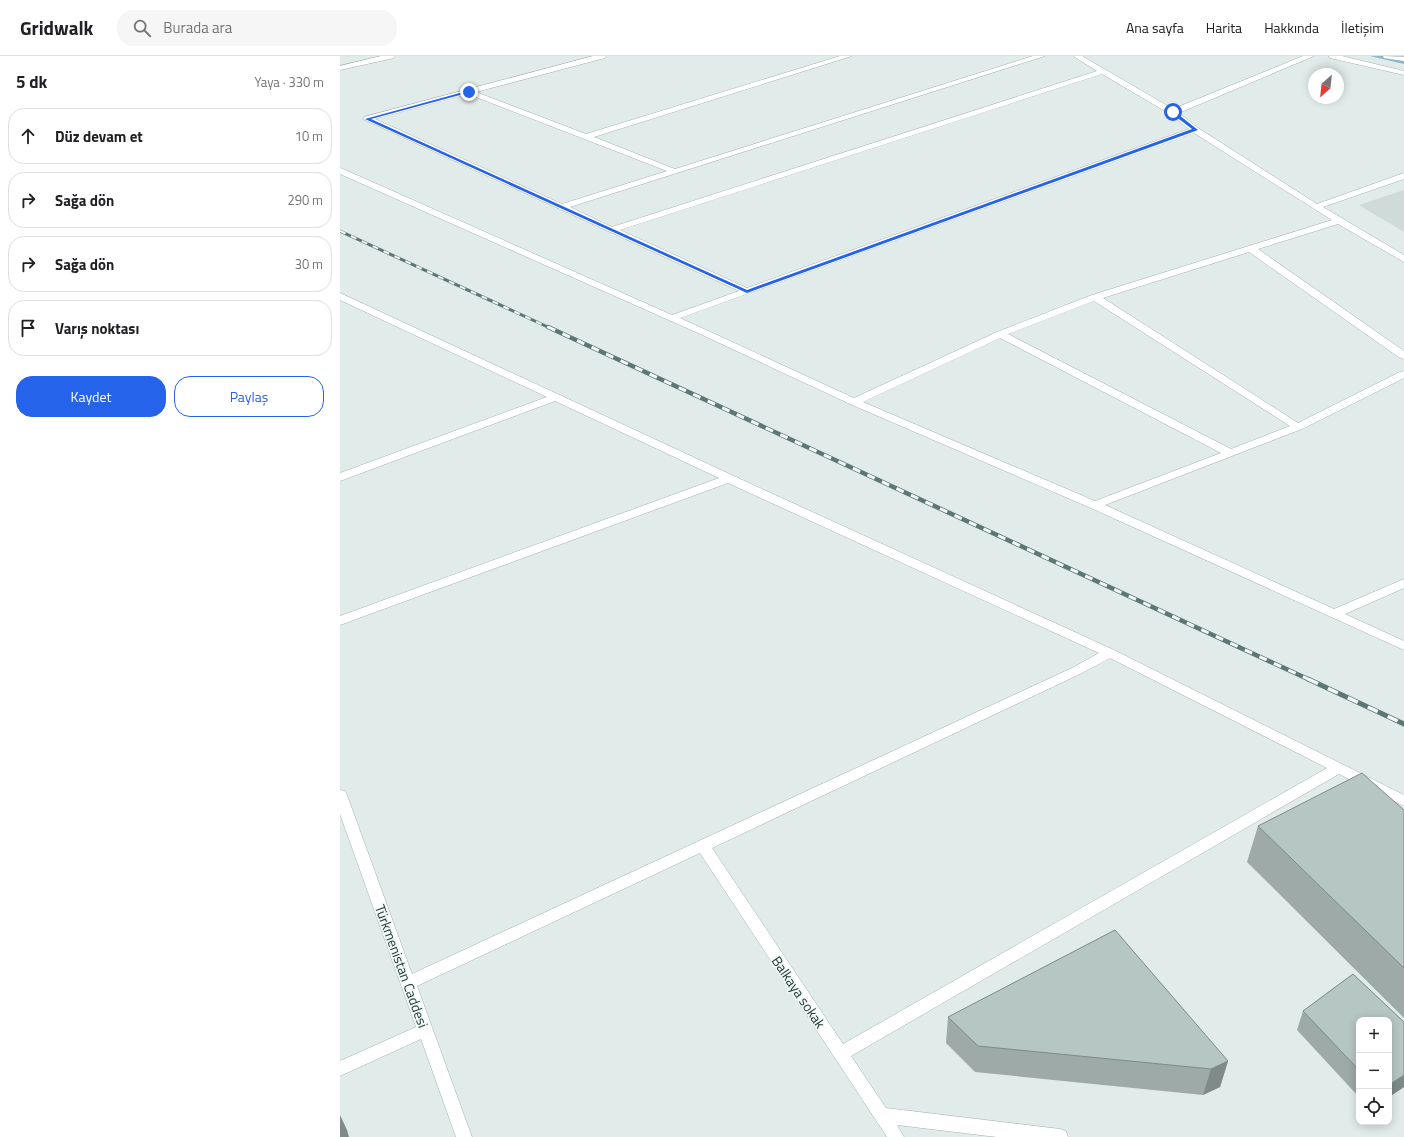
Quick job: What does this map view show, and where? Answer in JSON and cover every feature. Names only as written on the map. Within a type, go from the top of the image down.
[{"type":"street","points":[[340,68],[391,56]]},
{"type":"street","points":[[602,56],[367,119],[747,291]]},
{"type":"street","points":[[586,137],[848,56]]},
{"type":"street","points":[[562,207],[1041,56]]},
{"type":"street","points":[[1077,56],[1173,112],[1196,130],[1316,207],[1404,258]]},
{"type":"street","points":[[1173,112],[1310,56]]},
{"type":"street","points":[[1333,56],[1404,73]]},
{"type":"street","points":[[1387,56],[1404,59]]},
{"type":"street","points":[[611,230],[1103,71]]},
{"type":"street","points":[[469,92],[674,171]]},
{"type":"street","points":[[672,318],[1196,130]]},
{"type":"street","points":[[340,171],[672,318],[854,402],[1095,505],[1404,646]]},
{"type":"street","points":[[1316,207],[1404,176]]},
{"type":"street","points":[[854,402],[1000,334],[1095,297],[1339,221]]},
{"type":"street","points":[[1250,248],[1404,356]]},
{"type":"street","points":[[340,296],[1110,653],[1404,801]]},
{"type":"street","points":[[1095,297],[1298,426]]},
{"type":"street","points":[[1000,334],[1230,453]]},
{"type":"street","points":[[1095,505],[1298,426],[1404,374]]},
{"type":"street","points":[[340,477],[556,397]]},
{"type":"street","points":[[340,621],[730,478]]},
{"type":"street","points":[[1333,614],[1404,584]]},
{"type":"street","points":[[408,983],[1078,670],[1110,653]]},
{"type":"street","points":[[841,1053],[1339,768]]},
{"type":"street","name":"Türkmenistan Caddesi","points":[[340,795],[464,1137]]},
{"type":"street","name":"Balkaya sokak","points":[[703,846],[896,1137]]},
{"type":"street","points":[[340,1069],[425,1030]]},
{"type":"street","points":[[881,1115],[1060,1137]]},
{"type":"shaded area","points":[[1404,190],[1404,232],[1359,205]]},
{"type":"building","points":[[1362,773],[1404,810],[1404,968],[1258,826]]},
{"type":"building","points":[[1115,930],[1228,1061],[1211,1069],[978,1046],[948,1017]]},
{"type":"building","points":[[1353,974],[1404,1022],[1404,1075],[1392,1083],[1392,1017],[1356,1017],[1356,1067],[1303,1011]]},
{"type":"waterway","points":[[1373,56],[1404,62]]},
{"type":"railway","points":[[340,231],[550,328]]},
{"type":"railway","points":[[548,327],[1310,680]]},
{"type":"railway","points":[[1308,679],[1404,724]]},
{"type":"route","points":[[469,92],[367,119],[747,291],[1196,130],[1173,112]]}]
